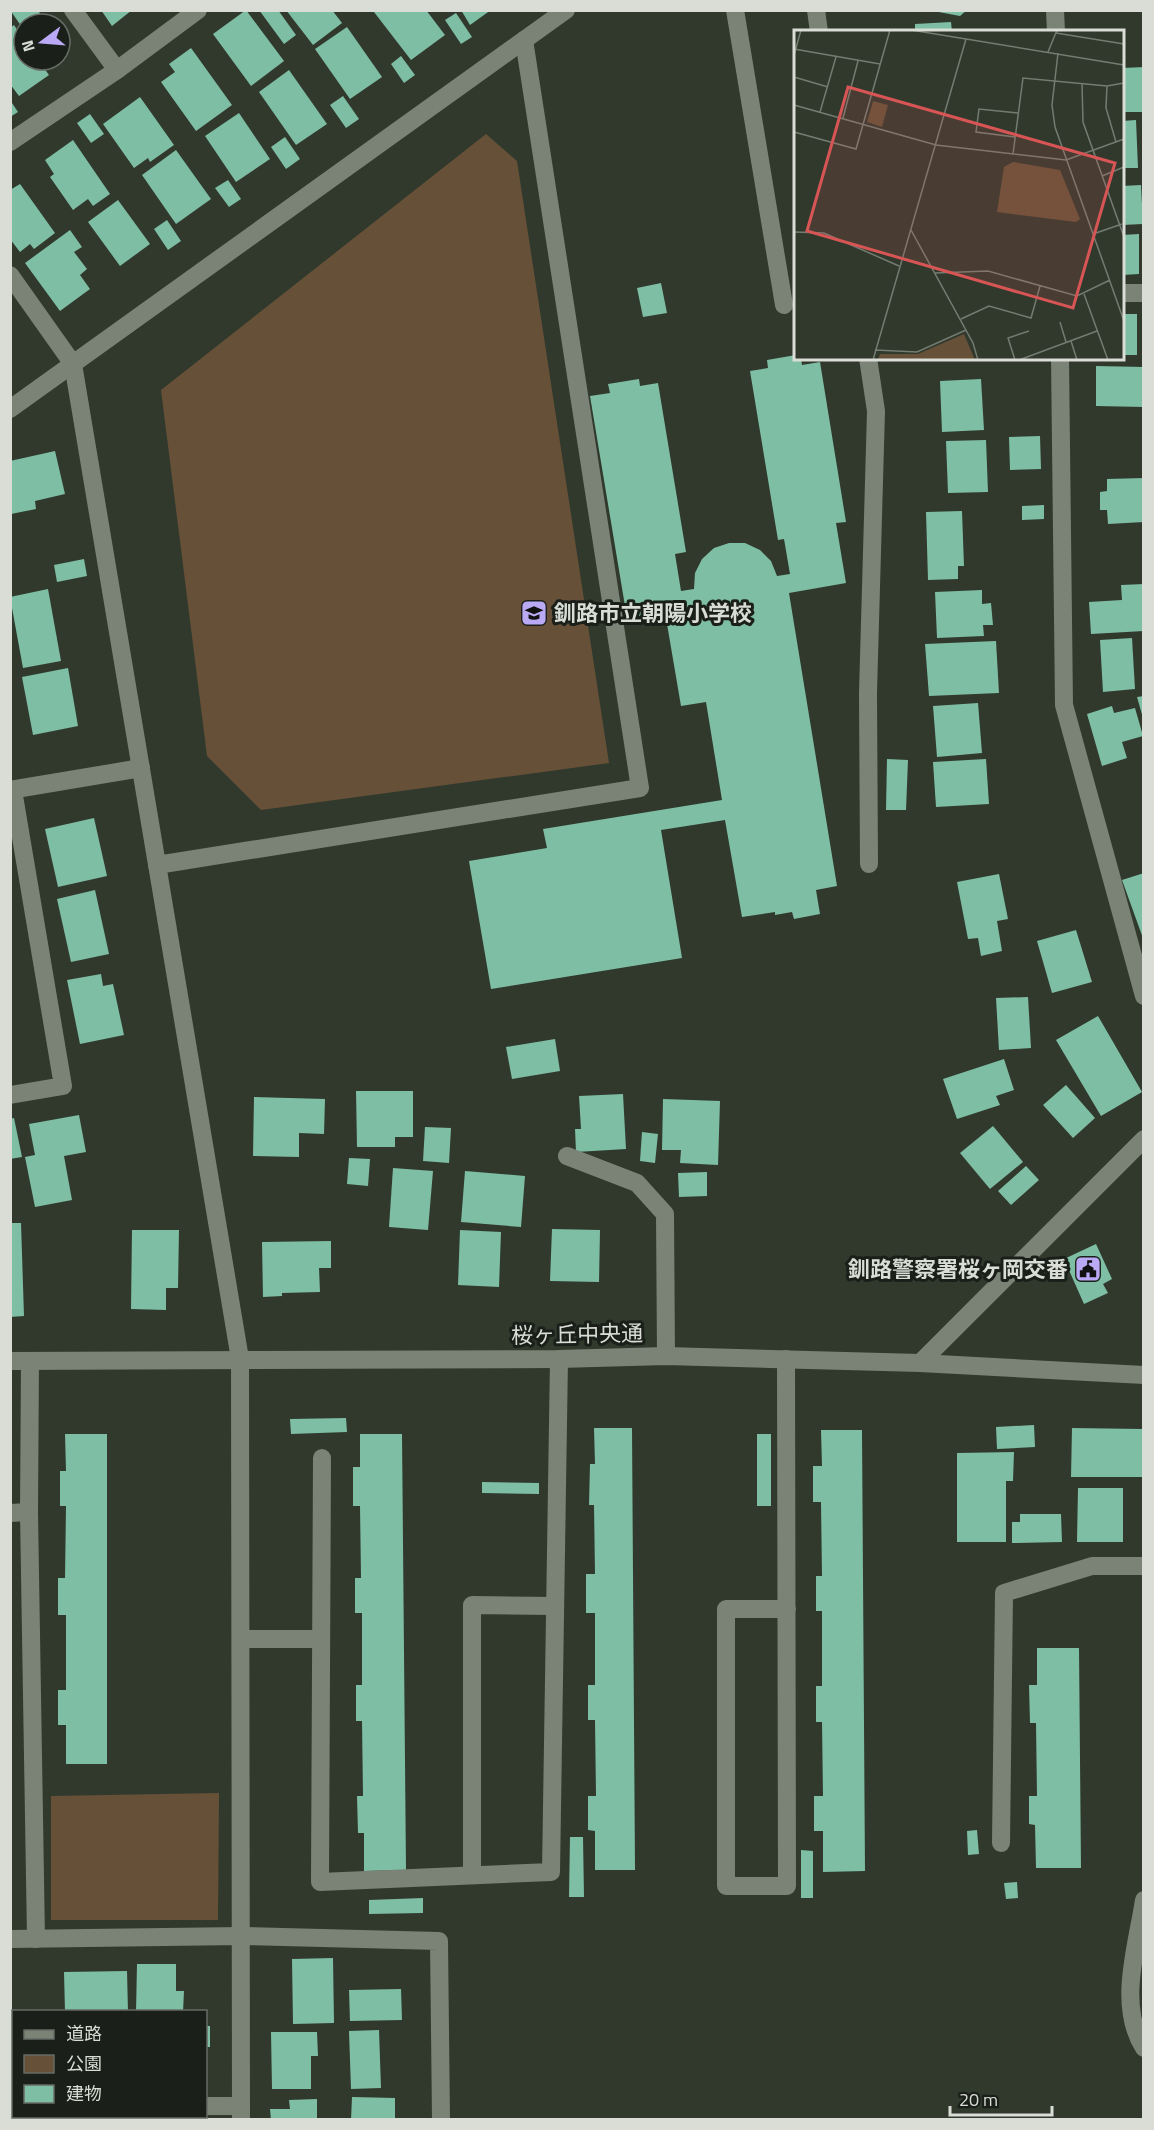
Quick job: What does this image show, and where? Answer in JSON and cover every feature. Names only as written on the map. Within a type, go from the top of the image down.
[{"type":"street","points":[[73,10],[117,70]]},
{"type":"street","points":[[10,142],[117,70],[198,10]]},
{"type":"street","points":[[10,409],[566,10]]},
{"type":"street","points":[[735,10],[784,306]]},
{"type":"street","points":[[816,10],[819,30]]},
{"type":"street","points":[[1055,10],[1056,30]]},
{"type":"street","points":[[157,865],[640,788],[524,40]]},
{"type":"street","points":[[10,275],[74,364],[240,1359],[241,2113],[207,2106]]},
{"type":"street","points":[[1124,293],[1143,293]]},
{"type":"street","points":[[868,360],[876,411],[868,693],[869,864]]},
{"type":"street","points":[[1060,360],[1064,705],[1143,996]]},
{"type":"street","points":[[10,1095],[63,1086],[12,790],[141,768]]},
{"type":"street","points":[[920,1363],[1143,1138]]},
{"type":"street","points":[[567,1156],[637,1183],[665,1214],[666,1356]]},
{"type":"street","name":"桜ヶ丘中央通","points":[[10,1361],[560,1359],[666,1356],[920,1363],[1143,1375]]},
{"type":"street","points":[[322,1458],[320,1882],[550,1872],[560,1359]]},
{"type":"street","points":[[786,1359],[787,1609],[787,1886],[726,1886],[726,1609],[787,1609]]},
{"type":"street","points":[[30,1361],[20,1512],[36,1939]]},
{"type":"street","points":[[1001,1843],[1004,1593],[1092,1566],[1143,1566]]},
{"type":"street","points":[[472,1875],[471,1605],[555,1606]]},
{"type":"street","points":[[241,1639],[320,1639]]},
{"type":"street","points":[[1142,2042],[1129,1996],[1143,1900]]},
{"type":"street","points":[[10,1939],[242,1936],[439,1941],[441,2120]]},
{"type":"green space","points":[[486,134],[517,161],[609,763],[261,810],[207,756],[161,390]]},
{"type":"green space","points":[[219,1793],[218,1920],[51,1920],[51,1796]]},
{"type":"building","points":[[10,10],[38,10],[39,12],[12,12]]},
{"type":"building","points":[[101,10],[132,10],[112,26]]},
{"type":"building","points":[[246,10],[284,61],[251,86],[213,34]]},
{"type":"building","points":[[259,10],[278,10],[296,35],[284,44]]},
{"type":"building","points":[[286,10],[332,10],[342,23],[313,45]]},
{"type":"building","points":[[376,10],[426,10],[445,35],[411,60],[374,12]]},
{"type":"building","points":[[461,10],[491,10],[470,25]]},
{"type":"building","points":[[928,10],[967,10],[960,16]]},
{"type":"building","points":[[456,13],[472,37],[461,44],[445,20]]},
{"type":"building","points":[[951,22],[952,30],[915,30],[915,24]]},
{"type":"building","points":[[12,26],[12,72],[47,72],[49,75],[19,96],[10,84],[10,28]]},
{"type":"building","points":[[347,27],[382,77],[350,99],[315,49]]},
{"type":"building","points":[[191,48],[232,105],[196,131],[161,82],[175,72],[169,64]]},
{"type":"building","points":[[401,56],[415,75],[404,83],[391,64]]},
{"type":"building","points":[[1144,67],[1144,112],[1124,112],[1124,68]]},
{"type":"building","points":[[289,70],[327,124],[296,145],[259,92]]},
{"type":"building","points":[[343,96],[359,119],[346,128],[330,105]]},
{"type":"building","points":[[140,97],[174,145],[150,162],[148,158],[134,168],[103,124]]},
{"type":"building","points":[[10,100],[18,112],[10,117]]},
{"type":"building","points":[[239,113],[270,159],[236,182],[205,136]]},
{"type":"building","points":[[90,114],[104,134],[91,143],[77,123]]},
{"type":"building","points":[[1136,120],[1138,168],[1124,168],[1124,121]]},
{"type":"building","points":[[285,137],[300,159],[286,169],[271,147]]},
{"type":"building","points":[[73,140],[110,194],[93,206],[88,199],[73,210],[50,177],[54,174],[45,160]]},
{"type":"building","points":[[176,150],[211,199],[176,224],[142,175]]},
{"type":"building","points":[[228,180],[241,199],[229,207],[215,188]]},
{"type":"building","points":[[20,184],[55,233],[34,249],[30,244],[20,252],[10,239],[10,190]]},
{"type":"building","points":[[1141,185],[1143,224],[1124,225],[1124,186]]},
{"type":"building","points":[[118,200],[150,244],[120,266],[88,222]]},
{"type":"building","points":[[167,220],[181,241],[168,250],[154,229]]},
{"type":"building","points":[[70,230],[82,247],[74,252],[87,269],[80,275],[90,289],[60,311],[25,263]]},
{"type":"building","points":[[1139,234],[1139,274],[1124,275],[1124,235]]},
{"type":"building","points":[[661,283],[667,313],[643,317],[637,288]]},
{"type":"building","points":[[1124,314],[1137,314],[1137,355],[1124,355]]},
{"type":"building","points":[[794,355],[794,360],[801,360],[802,365],[820,362],[846,522],[836,523],[846,583],[789,593],[837,886],[816,890],[820,914],[794,919],[792,912],[742,917],[725,820],[661,830],[682,958],[491,989],[469,861],[547,848],[543,829],[722,800],[706,702],[681,706],[667,624],[692,620],[690,608],[627,618],[590,396],[610,393],[608,384],[639,379],[640,386],[658,383],[686,552],[675,554],[681,591],[694,589],[695,573],[702,559],[714,548],[729,543],[745,543],[760,550],[771,561],[777,576],[790,574],[784,539],[778,540],[750,371],[768,368],[767,360]]},
{"type":"building","points":[[1096,366],[1144,367],[1144,407],[1096,406]]},
{"type":"building","points":[[981,379],[984,430],[942,432],[940,381]]},
{"type":"building","points":[[1040,436],[1041,469],[1010,470],[1009,437]]},
{"type":"building","points":[[986,440],[988,492],[948,493],[946,441]]},
{"type":"building","points":[[55,451],[65,494],[35,501],[36,509],[11,514],[10,461]]},
{"type":"building","points":[[1144,478],[1144,522],[1108,524],[1107,510],[1100,510],[1100,492],[1107,491],[1107,479]]},
{"type":"building","points":[[1044,505],[1044,519],[1022,520],[1022,506]]},
{"type":"building","points":[[962,511],[964,566],[958,566],[958,579],[928,580],[926,512]]},
{"type":"building","points":[[84,559],[87,576],[57,582],[54,565]]},
{"type":"building","points":[[1144,584],[1144,631],[1091,634],[1089,602],[1122,600],[1121,585]]},
{"type":"building","points":[[48,589],[61,661],[23,668],[10,597]]},
{"type":"building","points":[[982,590],[982,604],[991,603],[993,625],[983,625],[984,636],[937,638],[935,592]]},
{"type":"building","points":[[1132,638],[1135,689],[1103,692],[1100,640]]},
{"type":"building","points":[[996,641],[999,693],[929,696],[925,644]]},
{"type":"building","points":[[68,668],[78,726],[33,735],[22,677]]},
{"type":"building","points":[[1144,696],[1144,718],[1143,718],[1137,697]]},
{"type":"building","points":[[978,703],[982,753],[937,757],[933,706]]},
{"type":"building","points":[[1112,706],[1114,713],[1135,708],[1143,736],[1122,742],[1127,758],[1102,766],[1087,714]]},
{"type":"building","points":[[887,759],[908,760],[906,810],[886,810]]},
{"type":"building","points":[[986,759],[989,804],[936,807],[933,762]]},
{"type":"building","points":[[94,818],[107,876],[58,887],[45,829]]},
{"type":"building","points":[[1144,873],[1144,941],[1122,880]]},
{"type":"building","points":[[999,874],[1008,919],[997,921],[1002,951],[981,956],[978,938],[968,939],[957,882]]},
{"type":"building","points":[[95,890],[109,954],[71,962],[57,899]]},
{"type":"building","points":[[1076,930],[1092,982],[1052,993],[1037,941]]},
{"type":"building","points":[[101,974],[103,986],[113,984],[124,1035],[80,1044],[67,980]]},
{"type":"building","points":[[1028,997],[1031,1048],[999,1050],[996,998]]},
{"type":"building","points":[[1098,1016],[1142,1092],[1101,1116],[1056,1040]]},
{"type":"building","points":[[555,1039],[560,1071],[512,1079],[506,1047]]},
{"type":"building","points":[[1004,1059],[1014,1090],[996,1096],[1000,1105],[957,1119],[943,1079]]},
{"type":"building","points":[[1066,1085],[1095,1118],[1073,1138],[1043,1105]]},
{"type":"building","points":[[356,1091],[413,1091],[413,1137],[395,1137],[395,1147],[357,1147]]},
{"type":"building","points":[[623,1094],[626,1149],[576,1152],[575,1129],[581,1129],[579,1096]]},
{"type":"building","points":[[254,1097],[325,1099],[324,1134],[299,1133],[299,1157],[253,1156]]},
{"type":"building","points":[[663,1099],[720,1101],[718,1165],[680,1163],[681,1150],[662,1150]]},
{"type":"building","points":[[79,1115],[86,1152],[64,1156],[72,1200],[35,1207],[25,1157],[35,1155],[29,1124]]},
{"type":"building","points":[[14,1118],[22,1157],[10,1159],[10,1119]]},
{"type":"building","points":[[993,1126],[1023,1162],[990,1189],[960,1153]]},
{"type":"building","points":[[425,1127],[451,1128],[449,1163],[423,1161]]},
{"type":"building","points":[[642,1132],[658,1134],[655,1163],[640,1161]]},
{"type":"building","points":[[349,1158],[370,1159],[368,1186],[347,1184]]},
{"type":"building","points":[[1026,1166],[1039,1180],[1011,1205],[998,1191]]},
{"type":"building","points":[[393,1168],[433,1171],[428,1230],[389,1227]]},
{"type":"building","points":[[465,1171],[525,1176],[521,1227],[461,1222]]},
{"type":"building","points":[[707,1172],[707,1196],[679,1197],[678,1173]]},
{"type":"building","points":[[10,1223],[21,1223],[24,1316],[10,1317]]},
{"type":"building","points":[[552,1229],[600,1230],[599,1282],[550,1281]]},
{"type":"building","points":[[132,1230],[179,1230],[178,1288],[166,1288],[166,1310],[131,1309]]},
{"type":"building","points":[[460,1230],[501,1232],[499,1287],[458,1285]]},
{"type":"building","points":[[331,1241],[331,1268],[319,1268],[320,1292],[282,1293],[282,1296],[263,1297],[262,1242]]},
{"type":"building","name":"釧路警察署桜ヶ岡交番","points":[[1096,1244],[1112,1279],[1103,1284],[1108,1293],[1084,1304],[1064,1259]]},
{"type":"building","points":[[346,1418],[347,1432],[291,1434],[290,1419]]},
{"type":"building","points":[[1034,1425],[1035,1447],[997,1449],[996,1427]]},
{"type":"building","points":[[594,1428],[632,1428],[635,1870],[595,1870],[595,1831],[588,1830],[588,1796],[596,1796],[595,1720],[588,1720],[588,1685],[595,1685],[595,1613],[586,1613],[586,1574],[595,1574],[594,1505],[589,1505],[590,1464],[595,1464]]},
{"type":"building","points":[[1072,1428],[1143,1429],[1143,1477],[1071,1477]]},
{"type":"building","points":[[821,1430],[862,1430],[865,1871],[823,1872],[823,1831],[814,1831],[814,1796],[823,1796],[822,1722],[816,1722],[816,1686],[822,1686],[822,1611],[816,1611],[816,1576],[822,1576],[821,1502],[813,1502],[813,1466],[822,1466]]},
{"type":"building","points":[[65,1434],[107,1434],[107,1764],[66,1764],[66,1725],[58,1725],[58,1690],[66,1690],[66,1615],[58,1615],[58,1578],[65,1578],[66,1506],[60,1506],[60,1471],[66,1471]]},
{"type":"building","points":[[360,1434],[402,1434],[406,1870],[364,1871],[364,1833],[358,1833],[357,1796],[363,1796],[362,1721],[356,1721],[356,1685],[362,1685],[362,1613],[355,1613],[355,1578],[361,1578],[360,1506],[353,1506],[353,1467],[360,1467]]},
{"type":"building","points":[[757,1434],[771,1434],[771,1506],[757,1506]]},
{"type":"building","points":[[1014,1452],[1013,1481],[1006,1481],[1006,1542],[957,1542],[957,1453]]},
{"type":"building","points":[[482,1482],[539,1483],[539,1494],[482,1493]]},
{"type":"building","points":[[1078,1488],[1123,1488],[1123,1542],[1077,1542]]},
{"type":"building","points":[[1020,1514],[1061,1514],[1062,1542],[1012,1543],[1012,1522],[1020,1522]]},
{"type":"building","points":[[1037,1648],[1079,1648],[1081,1868],[1036,1868],[1035,1825],[1029,1824],[1029,1796],[1037,1796],[1036,1723],[1030,1723],[1029,1685],[1037,1685]]},
{"type":"building","points":[[977,1830],[979,1854],[968,1855],[967,1831]]},
{"type":"building","points":[[570,1837],[583,1837],[584,1897],[569,1897]]},
{"type":"building","points":[[801,1850],[813,1851],[813,1898],[801,1898]]},
{"type":"building","points":[[1017,1882],[1018,1898],[1006,1899],[1004,1883]]},
{"type":"building","points":[[423,1898],[423,1913],[369,1914],[369,1900]]},
{"type":"building","points":[[333,1958],[334,2023],[293,2024],[292,1959]]},
{"type":"building","points":[[137,1964],[176,1964],[176,1991],[184,1991],[183,2010],[136,2010]]},
{"type":"building","points":[[127,1971],[128,2010],[65,2010],[64,1972]]},
{"type":"building","points":[[401,1989],[402,2020],[350,2021],[349,1990]]},
{"type":"building","points":[[207,2026],[210,2026],[210,2047],[207,2047]]},
{"type":"building","points":[[10,2028],[12,2028],[12,2081],[10,2081]]},
{"type":"building","points":[[379,2030],[381,2088],[351,2089],[349,2031]]},
{"type":"building","points":[[271,2032],[317,2032],[318,2056],[311,2056],[311,2089],[272,2089]]},
{"type":"building","points":[[352,2097],[395,2098],[395,2120],[351,2120]]},
{"type":"building","points":[[317,2099],[317,2120],[271,2120],[270,2109],[290,2109],[289,2100]]},
{"type":"place","name":"釧路市立朝陽小学校","points":[[534,613]]},
{"type":"place","name":"釧路警察署桜ヶ岡交番","points":[[1088,1269]]}]
